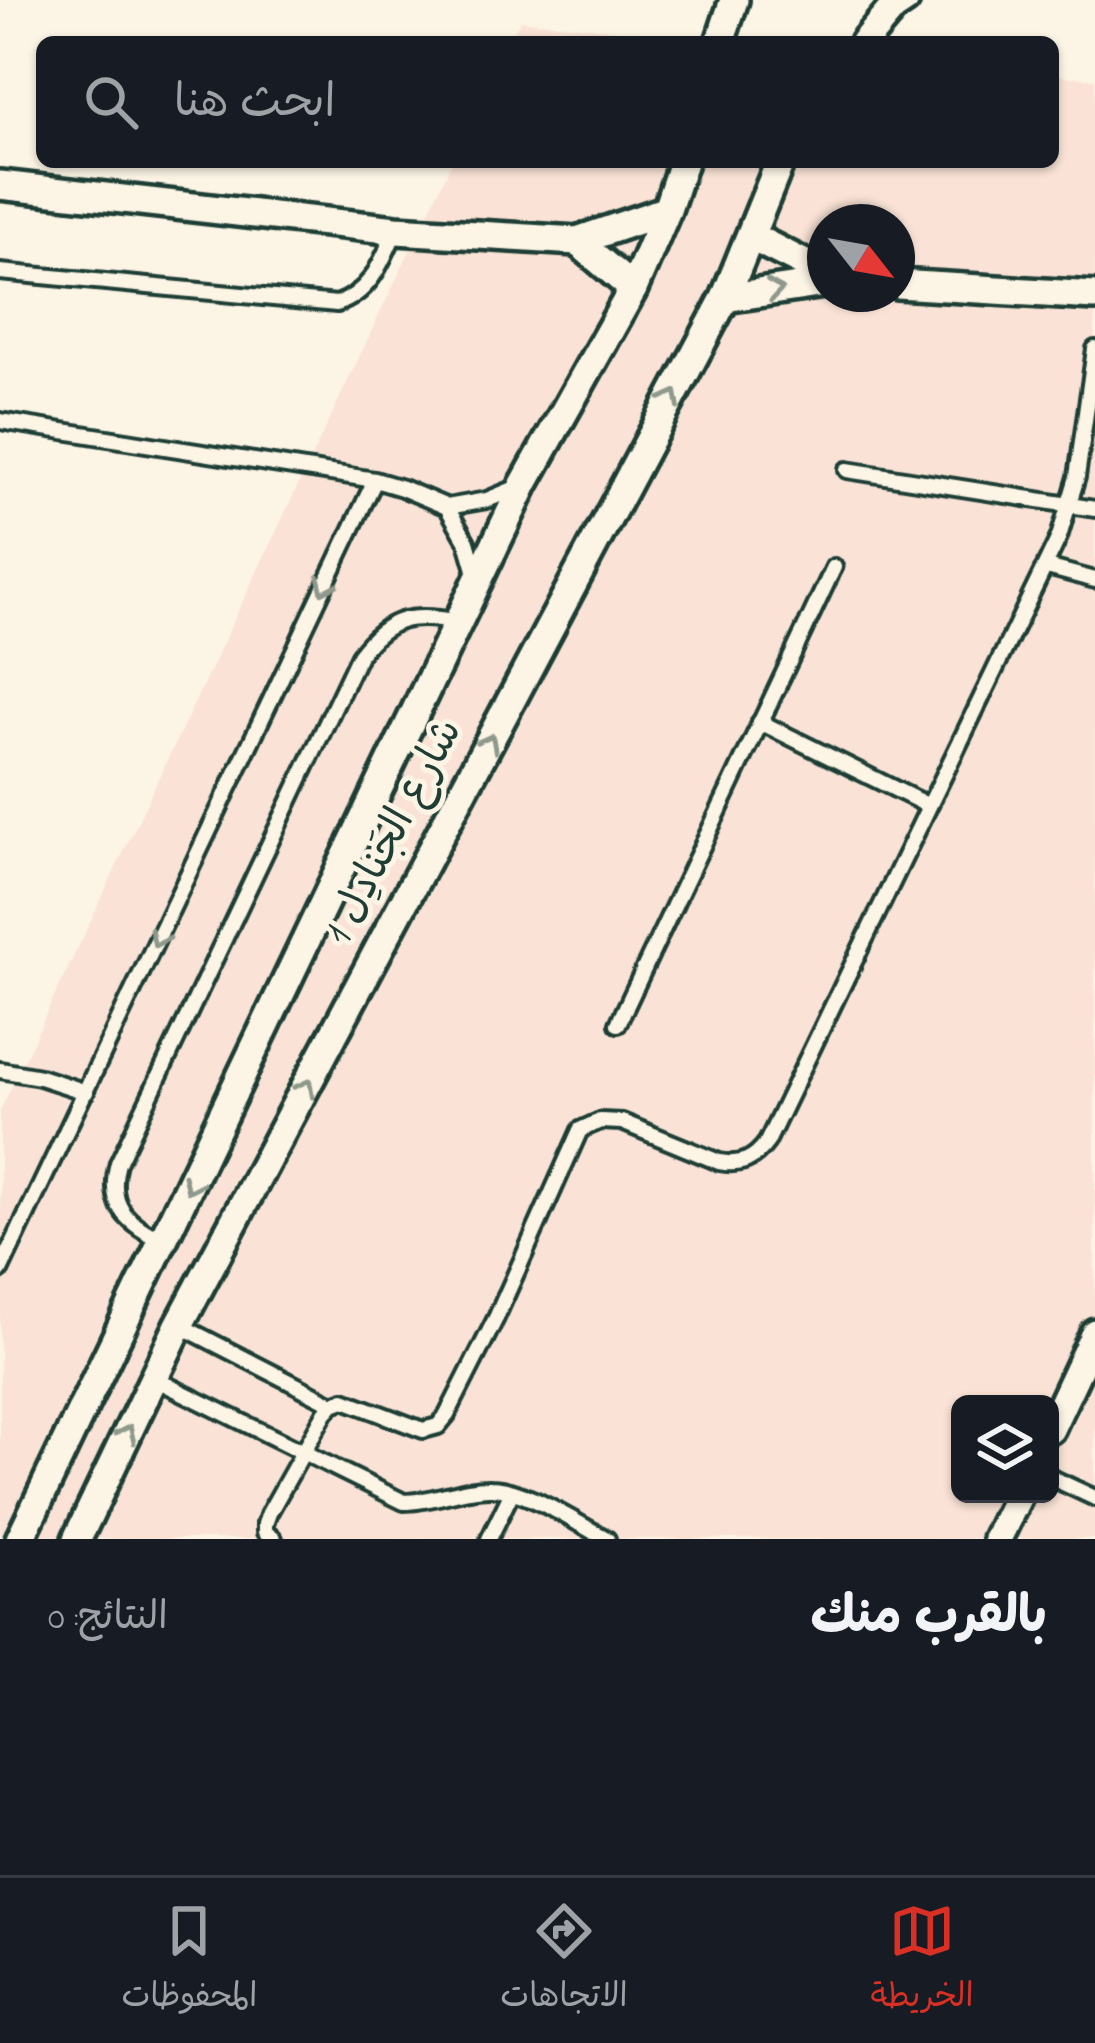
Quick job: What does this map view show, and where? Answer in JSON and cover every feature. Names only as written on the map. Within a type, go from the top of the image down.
[{"type":"street","points":[[717,36],[719,0]]},
{"type":"street","points":[[719,36],[734,0]]},
{"type":"street","points":[[850,36],[875,0]]},
{"type":"street","points":[[869,36],[905,0]]},
{"type":"street","name":"شارع الجَنادِل 1","points":[[20,1539],[524,484],[633,289],[681,168]]},
{"type":"street","name":"شارع الجَنادِل 1","points":[[77,1539],[179,1325],[725,298],[778,168]]},
{"type":"street","points":[[0,185],[396,230],[577,241],[667,210]]},
{"type":"street","points":[[750,236],[807,268]]},
{"type":"street","points":[[577,241],[633,289]]},
{"type":"street","points":[[725,298],[807,282]]},
{"type":"street","points":[[915,285],[1095,296]]},
{"type":"street","points":[[1059,1410],[1095,1333]]},
{"type":"street","points":[[997,1539],[1015,1503]]},
{"type":"lane","points":[[0,272],[337,304],[365,287],[396,230]]},
{"type":"lane","points":[[274,1539],[265,1524],[333,1404],[344,1400],[423,1430],[438,1426],[447,1415],[580,1130],[600,1121],[622,1122],[733,1165],[759,1154],[1046,568],[1070,506],[1095,349]]},
{"type":"lane","points":[[0,421],[375,480],[446,507],[487,500],[524,484]]},
{"type":"lane","points":[[847,470],[1095,509]]},
{"type":"lane","points":[[0,1271],[375,480]]},
{"type":"lane","points":[[446,507],[467,542],[477,581]]},
{"type":"lane","points":[[618,1024],[834,567]]},
{"type":"lane","points":[[1046,568],[1095,580]]},
{"type":"lane","points":[[164,1242],[125,1217],[115,1191],[118,1163],[359,655],[381,631],[411,617],[458,622]]},
{"type":"lane","points":[[760,722],[929,806]]},
{"type":"lane","points":[[0,1070],[86,1092]]},
{"type":"lane","points":[[179,1325],[333,1404]]},
{"type":"lane","points":[[153,1378],[404,1502],[495,1487],[607,1539]]},
{"type":"lane","points":[[1059,1481],[1095,1498]]},
{"type":"lane","points":[[489,1539],[512,1492]]},
{"type":"shaded area","points":[[520,20],[676,36],[512,36]]},
{"type":"shaded area","points":[[1059,76],[1095,79],[1095,1539],[0,1539],[0,1111],[449,168],[1059,168]]}]
